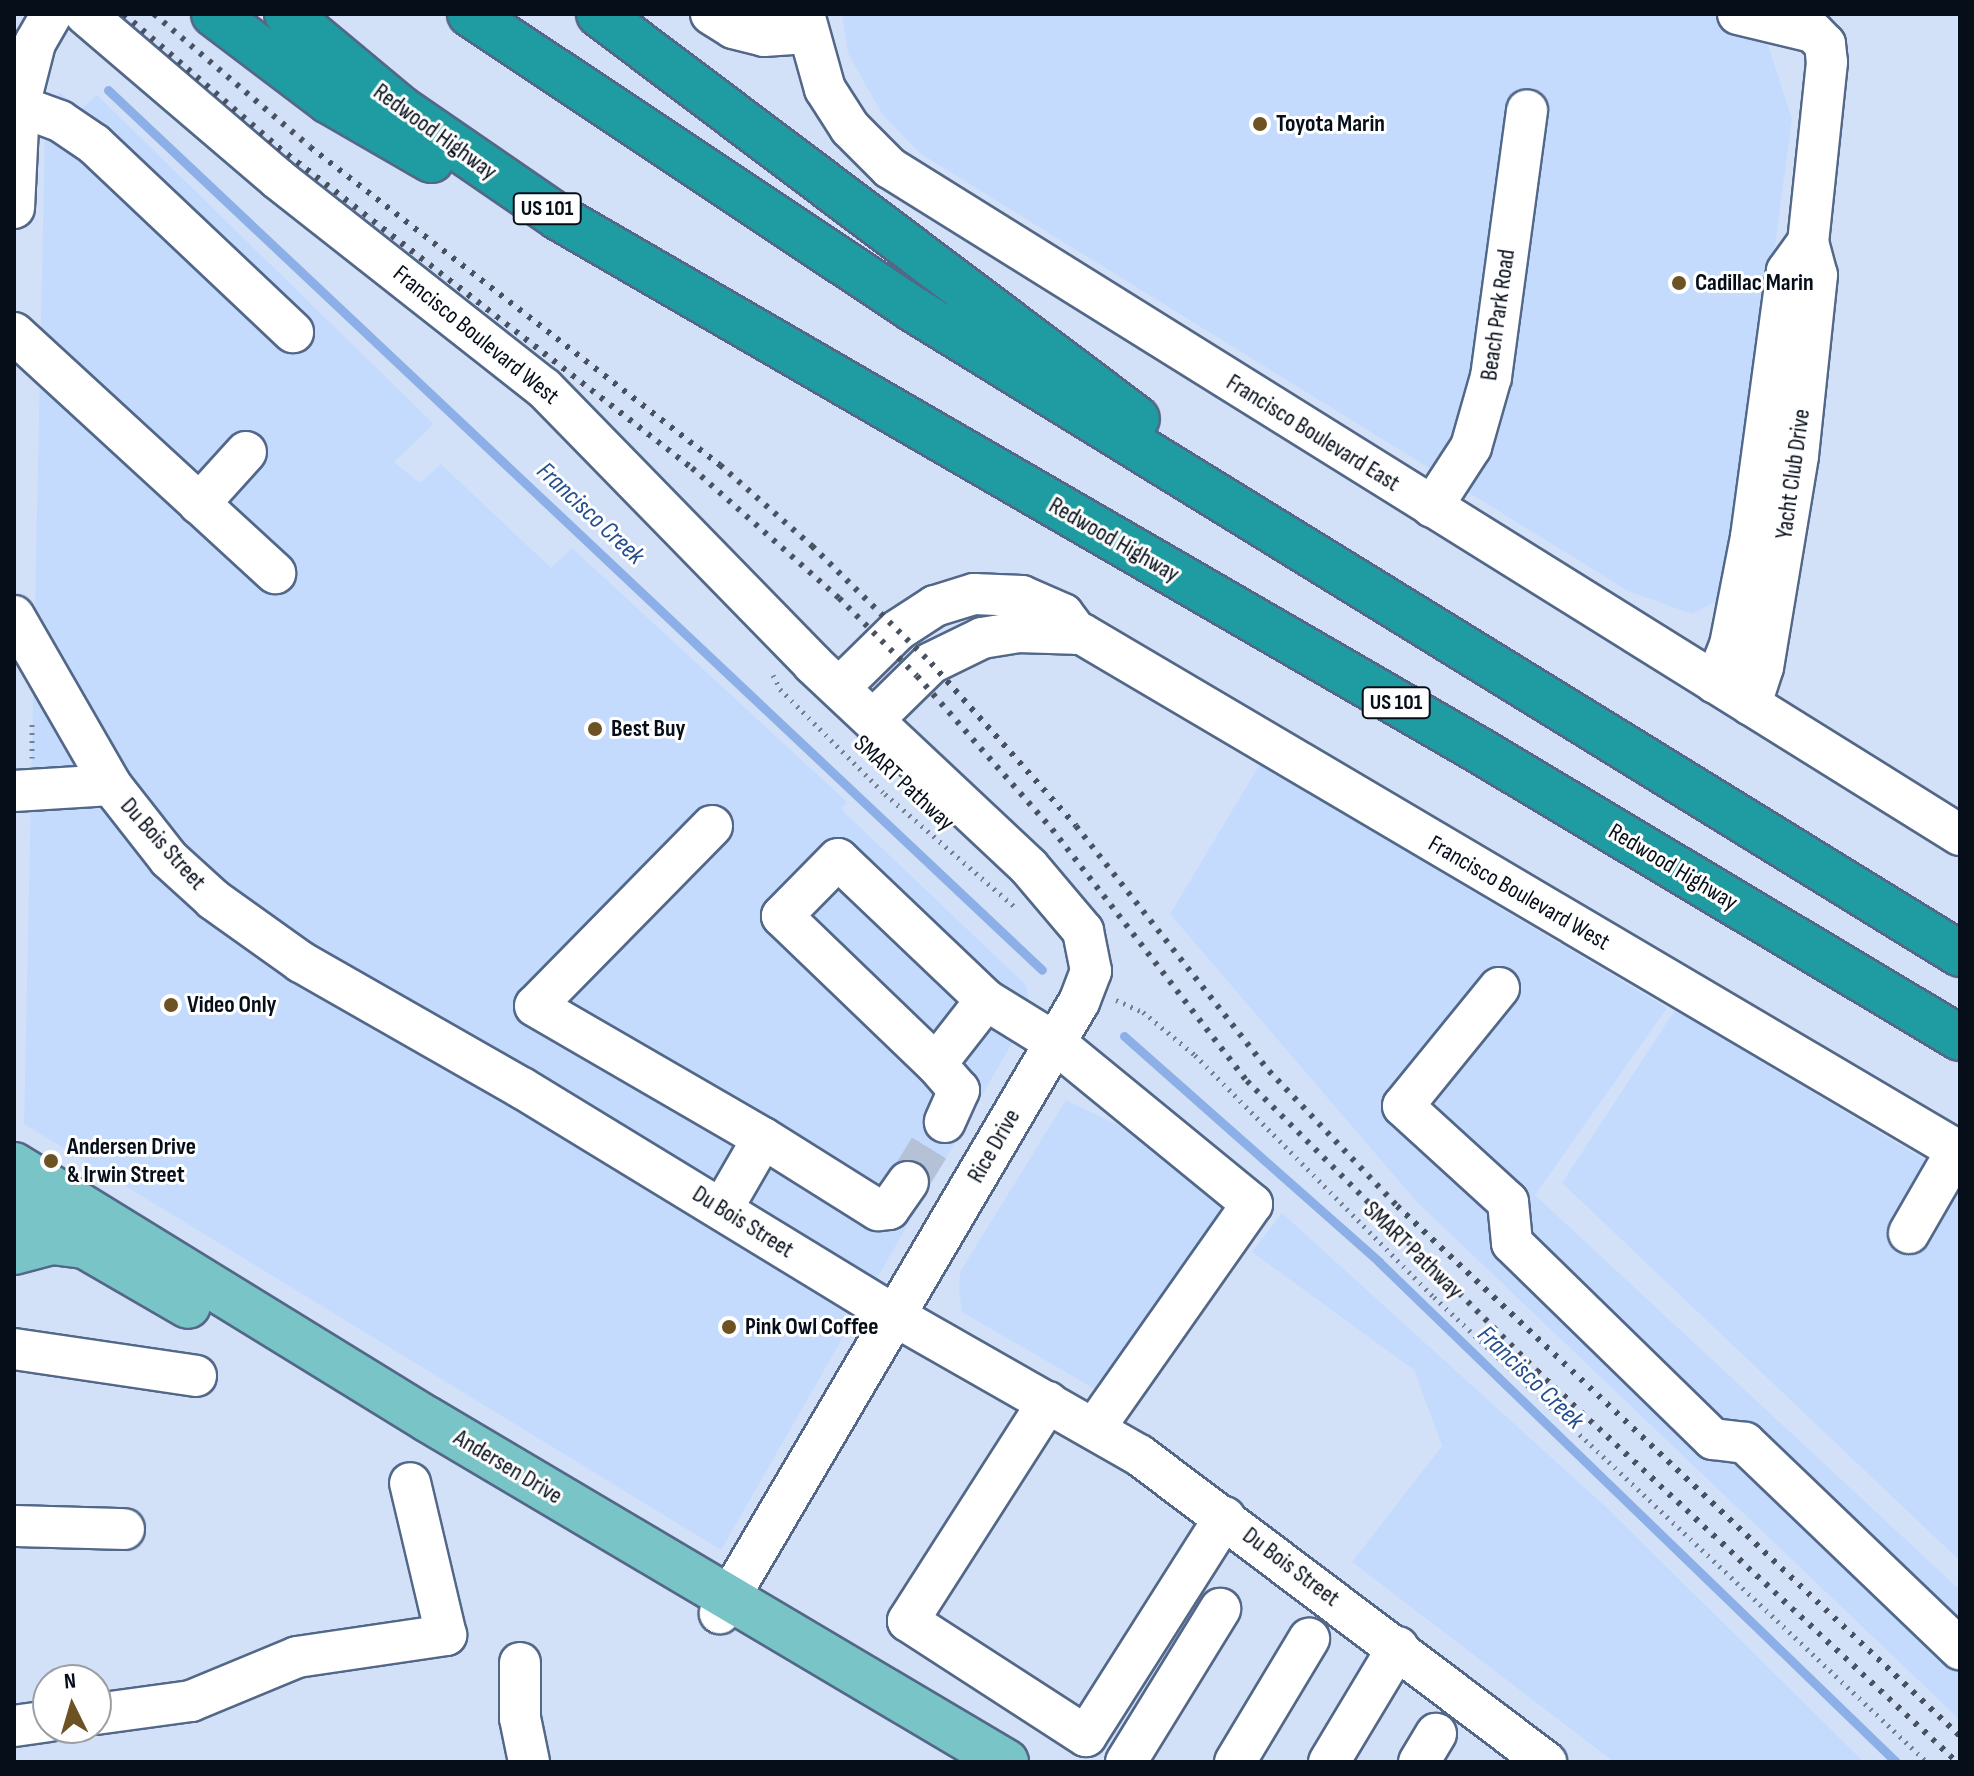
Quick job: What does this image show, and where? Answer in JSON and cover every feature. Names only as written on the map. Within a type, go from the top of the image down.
[{"type":"highway","points":[[214,14],[281,67],[381,132],[826,375]]},
{"type":"highway","name":"Redwood Highway","points":[[287,14],[388,99],[495,176],[826,375],[1482,752],[1960,1038]]},
{"type":"highway","points":[[470,14],[805,240],[1339,573],[1960,954]]},
{"type":"highway","points":[[599,14],[1339,573]]},
{"type":"main road","name":"Andersen Drive","points":[[14,1165],[725,1605],[967,1762]]},
{"type":"main road","name":"Andersen Drive","points":[[14,1205],[1006,1762]]},
{"type":"main road","points":[[14,1252],[52,1242],[84,1246]]},
{"type":"street","points":[[14,183],[17,117],[35,43],[52,14]]},
{"type":"street","name":"Francisco Boulevard West","points":[[85,14],[278,179],[544,388],[874,719],[931,663],[982,638],[1018,632],[1078,634]]},
{"type":"street","name":"Francisco Boulevard East","points":[[711,14],[733,28],[764,36],[806,24],[825,89],[850,128],[890,168],[1960,835]]},
{"type":"street","name":"Yacht Club Drive","points":[[1738,14],[1787,22],[1813,32],[1825,44],[1808,242],[1817,275],[1798,456],[1763,667],[1751,705]]},
{"type":"street","name":"Beach Park Road","points":[[1432,507],[1471,447],[1491,377],[1527,110]]},
{"type":"street","points":[[17,117],[60,121],[94,144],[293,332]]},
{"type":"street","name":"Yacht Club Drive","points":[[1715,683],[1730,645],[1751,537],[1787,271],[1808,242]]},
{"type":"street","points":[[14,333],[275,573]]},
{"type":"street","points":[[199,504],[246,452]]},
{"type":"street","name":"Francisco Boulevard West","points":[[840,687],[898,630],[935,606],[974,594],[1022,596],[1063,614],[1078,634],[1958,1151]]},
{"type":"street","name":"Du Bois Street","points":[[14,616],[111,785],[169,859],[214,900],[301,962],[722,1209],[895,1316],[1139,1455],[1398,1647],[1546,1762]]},
{"type":"street","name":"Rice Drive","points":[[725,1605],[1088,985],[1091,957],[1083,931],[1029,867],[874,719]]},
{"type":"street","points":[[23,781],[111,785]]},
{"type":"street","points":[[712,826],[535,1006],[763,1138],[878,1210],[889,1209],[908,1182]]},
{"type":"street","points":[[945,1122],[959,1090],[936,1064],[782,916],[838,859],[986,1000],[1054,1042],[1252,1204],[1094,1429]]},
{"type":"street","points":[[1499,988],[1403,1106],[1508,1202],[1512,1243],[1702,1429],[1713,1439],[1745,1443],[1960,1649]]},
{"type":"street","points":[[936,1064],[986,1000]]},
{"type":"street","points":[[722,1209],[763,1138]]},
{"type":"street","points":[[1909,1233],[1958,1151]]},
{"type":"street","points":[[14,1349],[196,1376]]},
{"type":"street","points":[[1048,1402],[908,1621],[1086,1736],[1225,1517]]},
{"type":"street","points":[[112,1712],[191,1701],[297,1657],[446,1635],[410,1483]]},
{"type":"street","points":[[14,1526],[124,1529]]},
{"type":"street","points":[[1132,1760],[1220,1609]]},
{"type":"street","points":[[1235,1762],[1309,1639]]},
{"type":"street","points":[[1329,1762],[1398,1647]]},
{"type":"street","points":[[520,1663],[520,1718],[529,1762]]},
{"type":"path","name":"SMART Pathway","points":[[767,662],[780,689],[885,794],[1019,911]]},
{"type":"path","points":[[23,781],[32,719]]},
{"type":"path","name":"SMART Pathway","points":[[1116,1000],[1143,1012],[1195,1055],[1434,1297],[1927,1762]]},
{"type":"shaded area","points":[[842,14],[1758,14],[1792,119],[1728,595],[1692,614],[1628,591],[921,154],[882,114],[848,53]]},
{"type":"shaded area","points":[[59,92],[81,109],[97,95],[434,424],[394,462],[420,483],[441,464],[551,568],[572,548],[847,802],[841,808],[845,813],[1026,985],[1031,1010],[721,1550],[24,1124],[45,132]]},
{"type":"shaded area","points":[[1260,764],[1667,1008],[1535,1195],[1960,1590],[1960,1720],[1416,1201],[1170,914]]},
{"type":"shaded area","points":[[1675,1010],[1960,1181],[1960,1561],[1562,1183]]},
{"type":"shaded area","points":[[1066,1100],[1136,1134],[1229,1205],[1095,1389],[962,1312],[959,1291],[960,1272]]},
{"type":"shaded area","points":[[1282,1213],[1607,1508],[1864,1762],[1614,1762],[1352,1562],[1442,1446],[1414,1370],[1252,1252]]},
{"type":"waterway","name":"Francisco Creek","points":[[108,90],[1042,970]]},
{"type":"waterway","name":"Francisco Creek","points":[[1124,1036],[1379,1262],[1896,1762]]},
{"type":"tunnel","points":[[908,1182],[945,1122]]},
{"type":"railway","points":[[124,14],[278,147],[692,468],[839,598],[917,676],[1052,829],[1247,1081],[1537,1371],[1957,1762]]},
{"type":"railway","points":[[154,14],[310,147],[720,465],[812,546],[931,663],[1076,826],[1269,1071],[1397,1206],[1960,1736]]},
{"type":"place","name":"Toyota Marin","points":[[1260,124]]},
{"type":"place","name":"Cadillac Marin","points":[[1679,283]]},
{"type":"place","name":"Best Buy","points":[[595,729]]},
{"type":"place","name":"Video Only","points":[[171,1005]]},
{"type":"place","name":"Andersen Drive & Irwin Street","points":[[51,1161]]},
{"type":"place","name":"Pink Owl Coffee","points":[[729,1327]]}]
